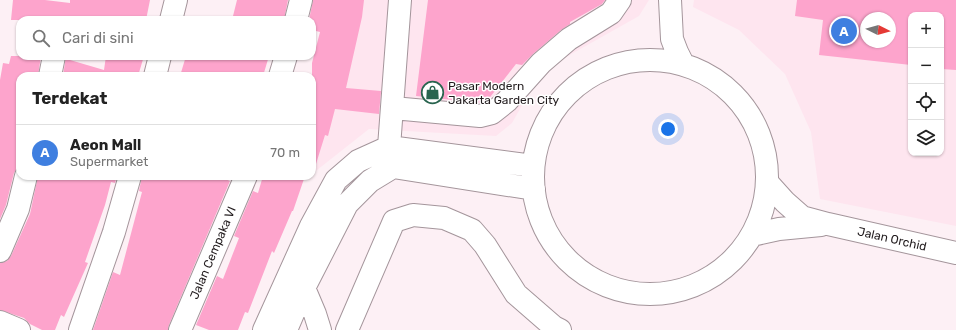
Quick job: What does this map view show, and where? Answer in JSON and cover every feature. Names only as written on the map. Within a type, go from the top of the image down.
[{"type":"street","points":[[172,16],[176,0]]},
{"type":"street","points":[[297,16],[301,0]]},
{"type":"street","points":[[286,330],[304,288],[347,204],[391,157],[400,0]]},
{"type":"street","points":[[393,108],[480,116],[492,113],[507,101],[541,63],[569,39],[611,13],[620,0]]},
{"type":"street","points":[[647,59],[657,42],[670,0]]},
{"type":"street","points":[[670,0],[672,39],[683,64]]},
{"type":"street","points":[[647,59],[674,61],[692,66],[708,74],[737,97],[757,128],[763,146],[766,164],[767,182],[762,208],[752,235],[741,250],[729,264],[714,275],[698,284],[663,294],[626,292],[608,287],[592,279],[577,268],[563,256],[543,225],[537,208],[534,190],[533,166],[535,153],[541,135],[548,118],[571,89],[602,69],[619,63],[647,59]]},
{"type":"street","points":[[51,72],[53,60]]},
{"type":"street","points":[[156,72],[159,60]]},
{"type":"street","points":[[281,72],[285,60]]},
{"type":"street","points":[[391,157],[534,190]]},
{"type":"street","points":[[264,330],[311,226],[336,180],[358,161],[391,157],[533,166]]},
{"type":"street","points":[[0,251],[18,209],[25,180]]},
{"type":"street","points":[[80,330],[114,232],[129,180]]},
{"type":"street","name":"Jalan Cempaka VI","points":[[180,330],[244,180]]},
{"type":"street","name":"Jalan Orchid","points":[[767,182],[785,202],[802,217],[956,253]]},
{"type":"street","points":[[347,330],[394,221],[414,215],[444,218],[472,230],[485,245],[516,294],[554,327],[560,330]]},
{"type":"street","points":[[752,235],[779,229],[828,224]]},
{"type":"street","points":[[304,288],[316,314],[320,330]]},
{"type":"street","points":[[0,322],[19,330]]},
{"type":"shaded area","name":"Pasar Modern Jakarta Garden City","points":[[362,0],[649,0],[639,16],[559,61],[533,86],[512,123],[496,136],[369,129],[316,171],[316,142]]},
{"type":"shaded area","points":[[694,0],[956,0],[956,226],[820,199],[811,132],[785,74],[739,30],[693,7]]},
{"type":"building","points":[[13,0],[45,0],[70,3],[70,0],[150,0],[147,16],[16,16],[16,20],[11,20]]},
{"type":"building","points":[[237,0],[288,0],[285,16],[233,16]]},
{"type":"building","points":[[313,0],[364,0],[362,17],[346,88],[381,91],[379,114],[335,109],[328,136],[325,135],[316,164],[316,72],[312,72],[312,63],[313,60],[316,60],[316,48],[320,32],[316,31],[316,16],[310,16]]},
{"type":"building","points":[[428,0],[605,0],[602,4],[570,22],[570,24],[561,30],[522,65],[516,64],[487,101],[481,103],[416,96]]},
{"type":"building","points":[[797,0],[956,0],[956,70],[944,69],[944,12],[908,12],[908,65],[819,55],[823,20],[795,16]]},
{"type":"building","points":[[11,56],[16,56],[16,60],[40,60],[39,72],[16,72],[16,170],[6,205],[0,219],[0,80],[3,63],[9,64]]},
{"type":"building","points":[[65,60],[104,70],[105,60],[143,60],[139,72],[64,72]]},
{"type":"building","points":[[185,60],[268,60],[264,72],[181,72]]},
{"type":"building","points":[[37,180],[116,180],[115,183],[111,182],[105,205],[85,262],[88,263],[64,317],[61,315],[55,330],[42,330],[30,324],[24,318],[0,310],[0,263],[7,261],[11,256],[30,214]]},
{"type":"building","points":[[141,180],[230,181],[168,330],[93,330],[113,272],[120,275],[142,192],[139,191]]},
{"type":"building","points":[[262,180],[304,180],[293,211],[274,253],[272,251],[248,313],[245,312],[238,330],[209,330],[196,325],[217,276],[223,279],[239,238],[234,236],[253,191],[258,193]]},
{"type":"place","name":"Aeon Mall","points":[[844,31]]},
{"type":"place","name":"Pasar Modern Jakarta Garden City","points":[[433,93]]}]
